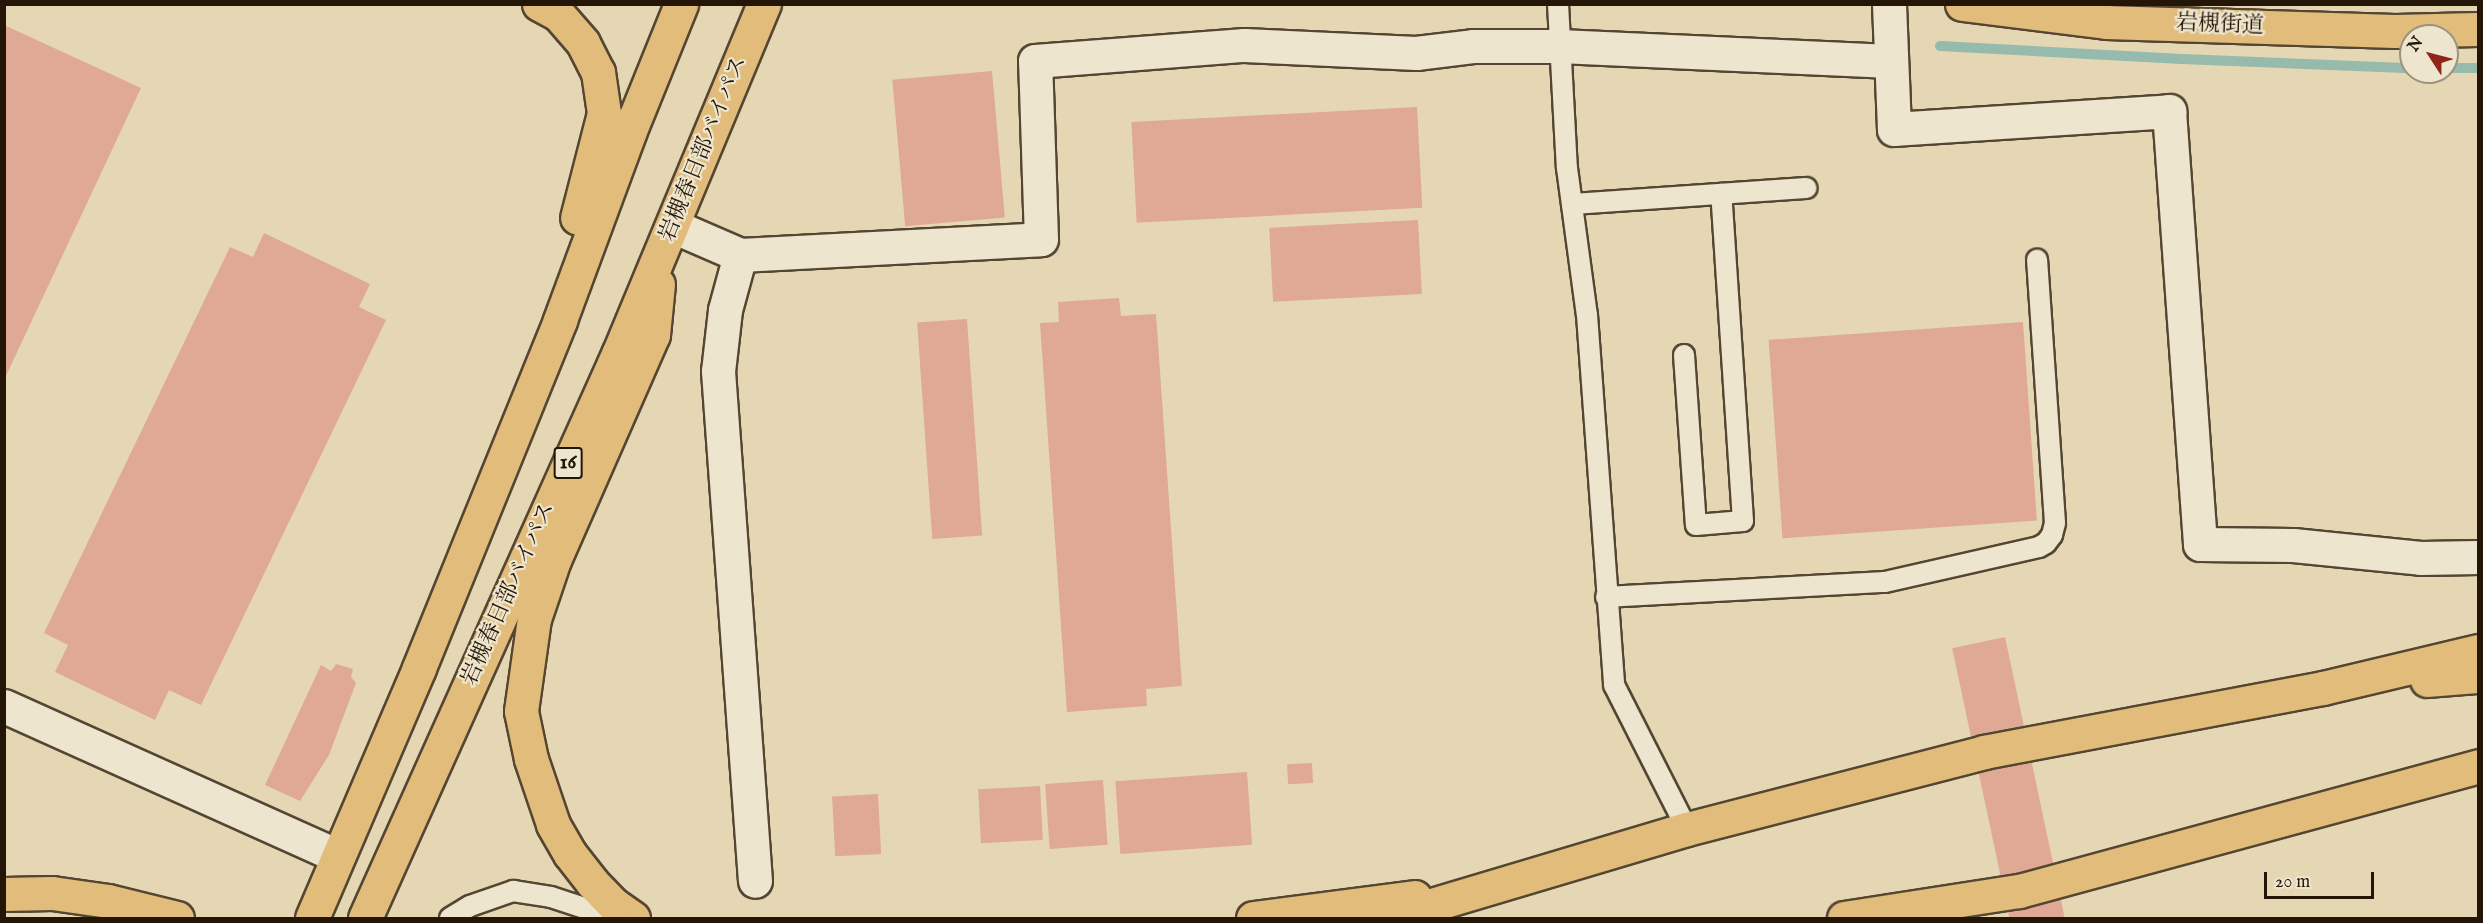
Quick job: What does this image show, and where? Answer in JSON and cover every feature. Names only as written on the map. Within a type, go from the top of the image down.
[{"type":"highway","points":[[484,505],[515,390],[582,203],[604,113],[598,72],[583,43],[558,14],[539,4]]},
{"type":"highway","points":[[312,918],[419,668],[560,320],[629,134],[681,4]]},
{"type":"highway","name":"岩槻春日部バイパス","points":[[365,918],[673,226],[764,4]]},
{"type":"highway","name":"岩槻街道","points":[[1962,4],[2106,22],[2395,31],[2478,29]]},
{"type":"highway","points":[[633,918],[613,904],[592,882],[570,854],[553,824],[531,759],[521,711],[534,619],[554,561],[653,335],[660,255]]},
{"type":"highway","points":[[1388,918],[1687,829],[1984,752],[2323,688],[2478,651]]},
{"type":"highway","points":[[2323,688],[2478,676]]},
{"type":"highway","points":[[1844,918],[2019,891],[2478,766]]},
{"type":"highway","points":[[307,918],[334,866]]},
{"type":"highway","points":[[1253,918],[1500,886]]},
{"type":"highway","points":[[4,894],[52,893],[108,901],[177,918]]},
{"type":"street","points":[[1888,4],[1894,129],[2169,111],[2200,544],[2293,545],[2421,558],[2478,557]]},
{"type":"street","points":[[673,226],[740,255],[1041,239],[1035,61],[1244,45],[1416,53],[1473,46],[1558,46],[1891,61]]},
{"type":"street","points":[[740,255],[725,310],[718,370],[755,881]]},
{"type":"street","points":[[4,706],[334,866]]},
{"type":"lane","points":[[1558,4],[1558,46],[1567,168],[1587,315],[1614,685],[1687,829]]},
{"type":"lane","points":[[1572,204],[1806,188]]},
{"type":"lane","points":[[1684,355],[1696,525],[1743,521],[1720,194]]},
{"type":"lane","points":[[1606,597],[1885,582],[2039,547],[2046,543],[2052,535],[2055,523],[2037,260]]},
{"type":"lane","points":[[450,918],[470,906],[513,891],[551,897],[615,918]]},
{"type":"building","points":[[4,25],[141,88],[4,380]]},
{"type":"building","points":[[992,71],[1005,217],[905,226],[892,80]]},
{"type":"building","points":[[1417,107],[1422,208],[1137,223],[1131,122]]},
{"type":"building","points":[[1418,220],[1422,294],[1273,302],[1269,228]]},
{"type":"building","points":[[264,233],[370,284],[359,307],[386,320],[201,705],[169,690],[155,720],[55,672],[68,645],[44,633],[230,247],[253,257]]},
{"type":"building","points":[[1119,298],[1121,316],[1156,314],[1182,686],[1146,689],[1147,706],[1067,712],[1040,323],[1059,322],[1058,302]]},
{"type":"building","points":[[967,319],[982,535],[932,539],[917,322]]},
{"type":"building","points":[[2023,322],[2037,521],[1783,538],[1769,340]]},
{"type":"building","points":[[2005,637],[2065,918],[2010,918],[1952,648]]},
{"type":"building","points":[[336,664],[353,669],[351,677],[356,683],[329,755],[300,801],[265,785],[321,665],[331,671]]},
{"type":"building","points":[[1312,763],[1313,783],[1288,784],[1287,764]]},
{"type":"building","points":[[1247,772],[1252,845],[1120,854],[1115,781]]},
{"type":"building","points":[[1103,780],[1108,845],[1050,849],[1045,784]]},
{"type":"building","points":[[1040,786],[1043,840],[981,843],[978,789]]},
{"type":"building","points":[[878,794],[881,854],[835,856],[832,796]]},
{"type":"waterway","points":[[1940,46],[2399,68]]},
{"type":"waterway","points":[[2459,68],[2478,68]]}]
